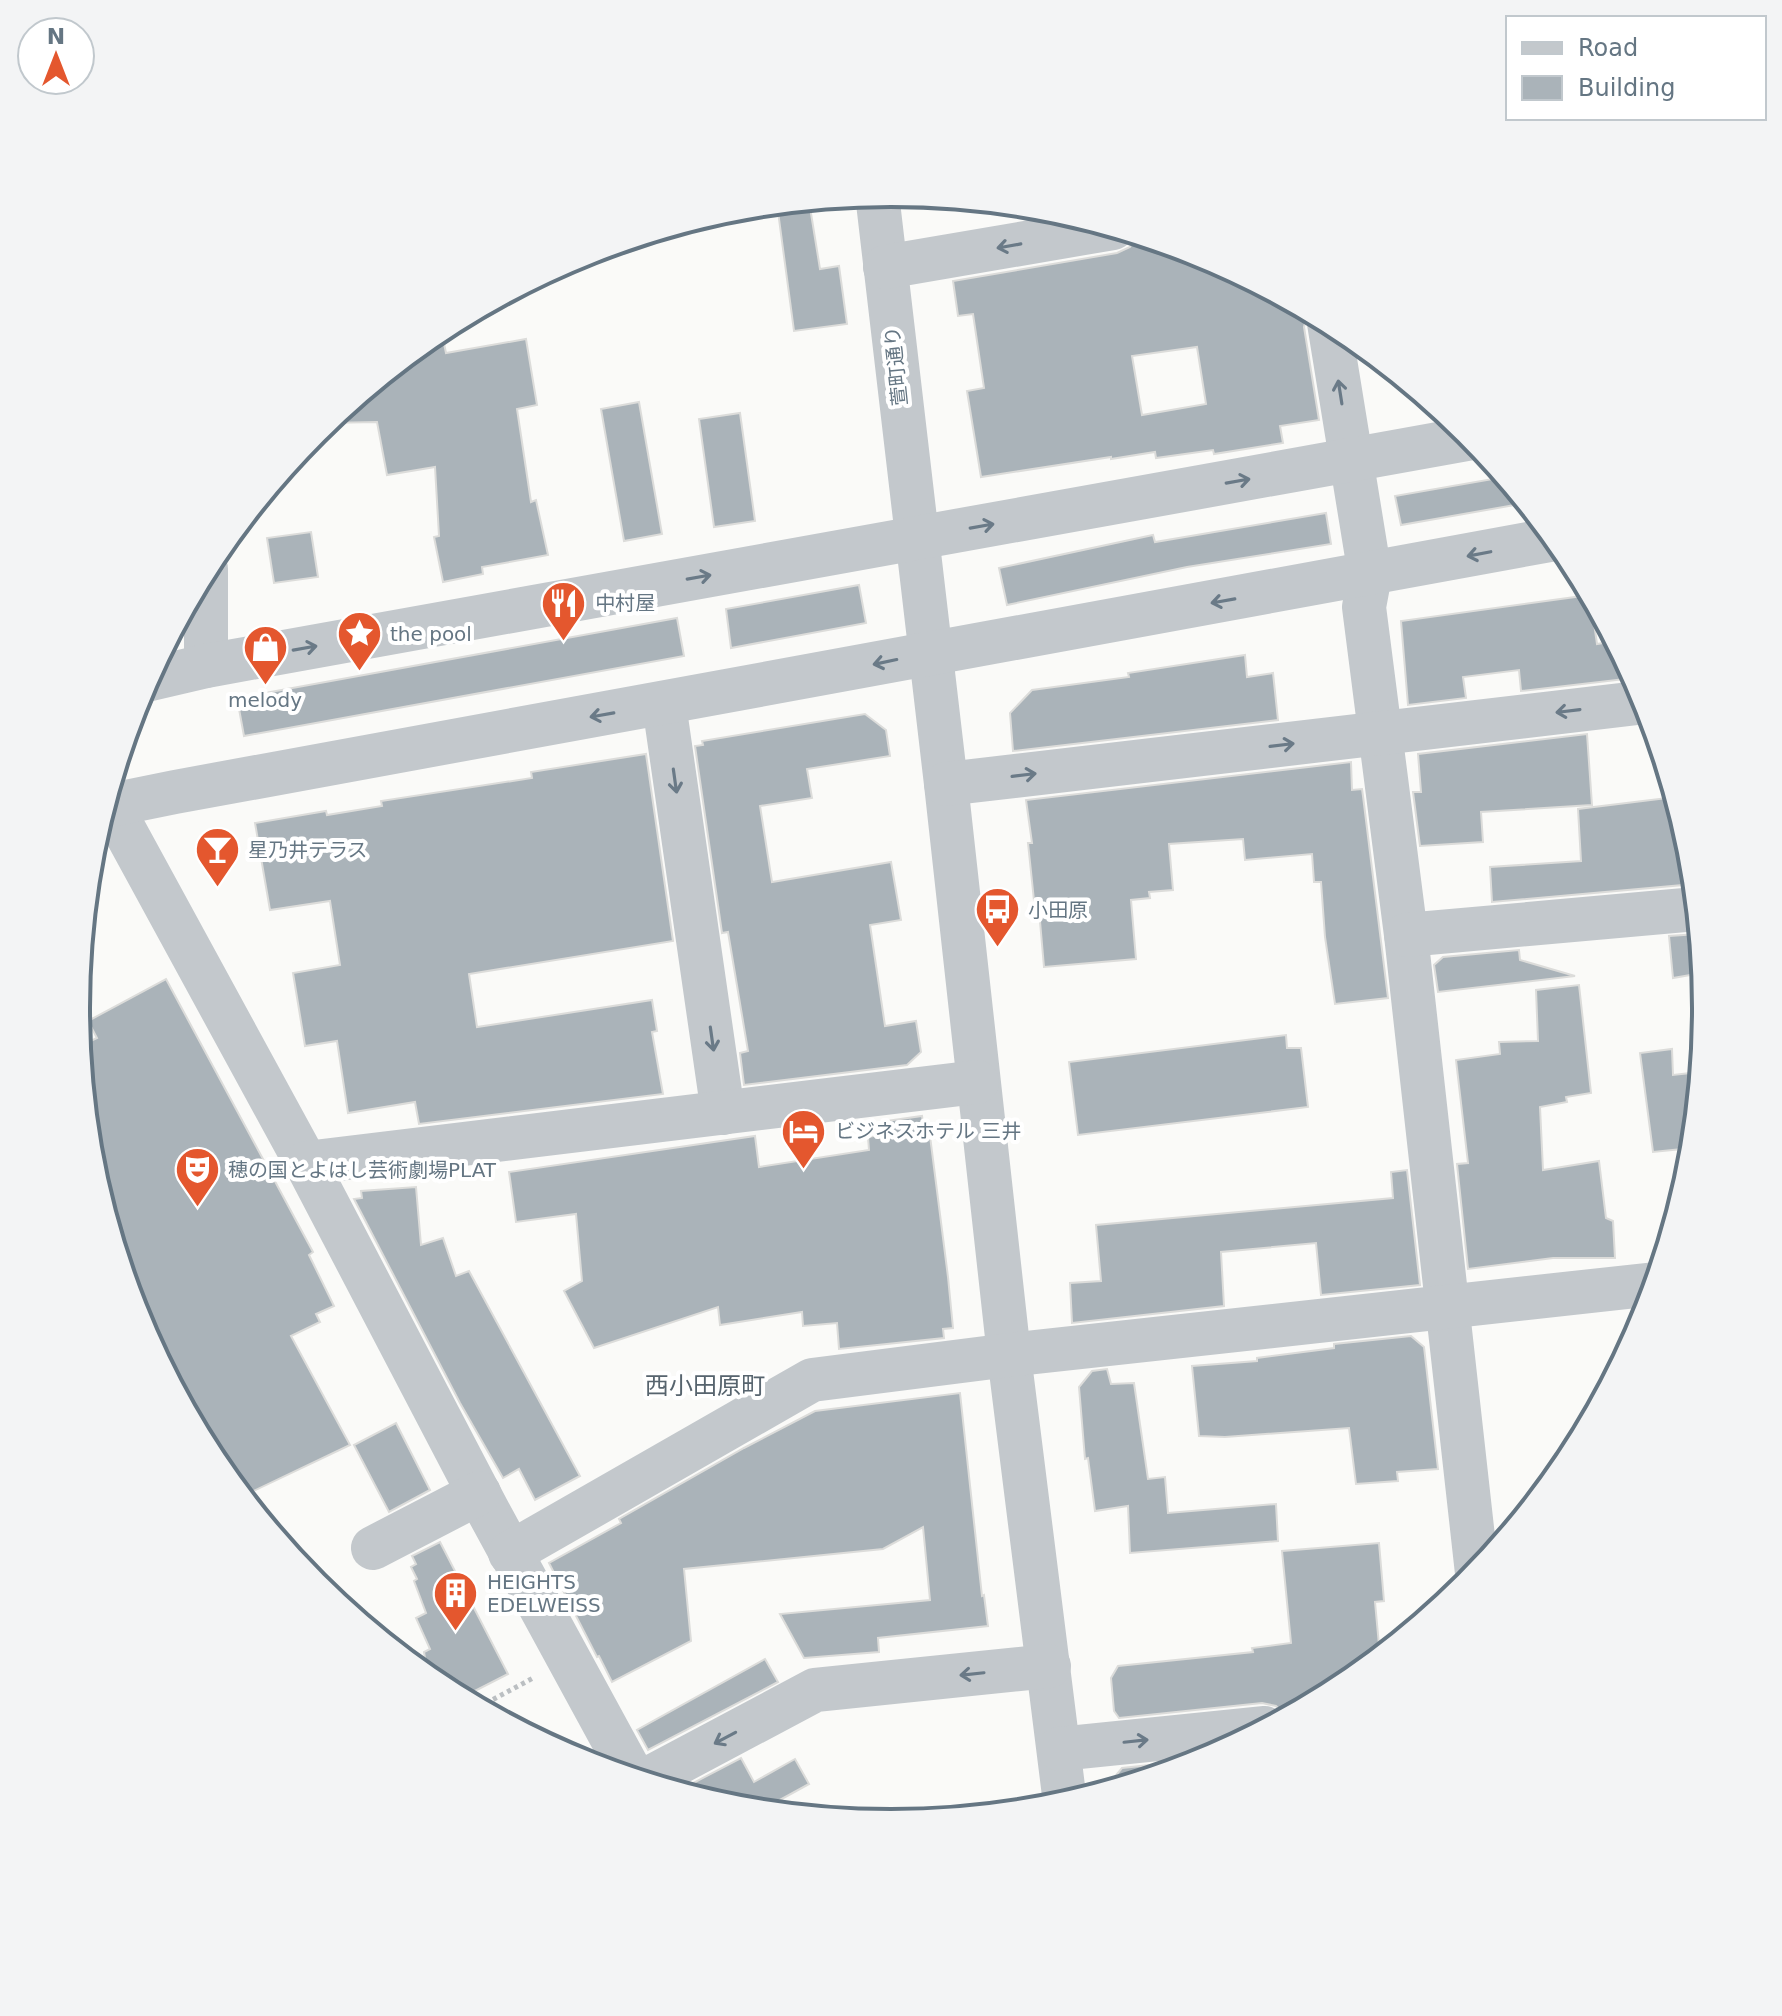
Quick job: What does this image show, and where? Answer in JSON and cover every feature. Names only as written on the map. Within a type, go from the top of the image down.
[{"type":"street","name":"萱町通り","points":[[878,207],[946,784],[977,1082],[1064,1790]]},
{"type":"street","points":[[885,267],[1089,232]]},
{"type":"street","points":[[1332,339],[1370,575],[1364,607],[1406,935],[1475,1555]]},
{"type":"street","points":[[163,676],[1456,441]]},
{"type":"street","points":[[117,802],[1542,542]]},
{"type":"street","points":[[206,593],[206,666]]},
{"type":"street","points":[[664,704],[723,1113]]},
{"type":"street","points":[[946,784],[1632,704]]},
{"type":"street","points":[[114,816],[306,1163],[510,1553],[625,1763]]},
{"type":"street","points":[[1406,935],[1686,910]]},
{"type":"street","points":[[306,1163],[977,1082]]},
{"type":"street","points":[[510,1553],[812,1380],[1009,1355],[1642,1285]]},
{"type":"street","points":[[373,1548],[479,1493]]},
{"type":"street","points":[[658,1774],[815,1690],[1049,1666]]},
{"type":"street","points":[[1059,1749],[1234,1731]]},
{"type":"path","points":[[489,1702],[567,1660]]},
{"type":"building","points":[[811,212],[820,269],[839,266],[847,324],[794,331],[778,215]]},
{"type":"building","points":[[1131,245],[1198,268],[1305,322],[1319,420],[1280,426],[1283,443],[1214,454],[1213,450],[1156,458],[1155,452],[981,477],[967,391],[984,388],[973,314],[958,316],[953,281],[1117,253]],"holes":[[[1197,347],[1206,404],[1142,415],[1132,356]]]},
{"type":"building","points":[[526,339],[537,405],[517,409],[531,502],[536,500],[548,555],[482,567],[483,574],[443,582],[434,537],[439,536],[435,467],[387,475],[377,422],[345,423],[403,373],[444,343],[446,353]]},
{"type":"building","points":[[639,402],[662,534],[624,541],[601,409]]},
{"type":"building","points":[[740,413],[755,521],[714,527],[699,419]]},
{"type":"building","points":[[1492,479],[1514,505],[1401,525],[1395,496]]},
{"type":"building","points":[[1326,513],[1331,544],[1187,567],[1007,605],[999,568],[1153,535],[1155,542]]},
{"type":"building","points":[[311,532],[318,577],[274,583],[267,538]]},
{"type":"building","points":[[859,585],[866,623],[731,648],[726,609]]},
{"type":"building","points":[[1578,597],[1594,626],[1597,644],[1603,643],[1621,680],[1521,691],[1519,670],[1463,677],[1466,698],[1408,705],[1401,621]]},
{"type":"building","points":[[677,618],[684,656],[244,736],[237,698]]},
{"type":"building","points":[[1245,655],[1247,677],[1273,673],[1278,720],[1013,751],[1010,713],[1032,690],[1129,677],[1128,673]]},
{"type":"building","points":[[865,714],[886,730],[890,756],[807,769],[812,798],[760,806],[772,882],[891,862],[901,920],[870,925],[885,1026],[916,1021],[921,1052],[907,1065],[744,1085],[740,1053],[748,1051],[728,932],[722,933],[695,746],[703,745],[702,741]]},
{"type":"building","points":[[1587,734],[1592,805],[1481,812],[1483,842],[1420,846],[1413,792],[1421,792],[1418,754]]},
{"type":"building","points":[[646,754],[673,941],[469,974],[477,1027],[652,1000],[657,1031],[652,1032],[663,1094],[419,1124],[415,1102],[348,1113],[337,1041],[305,1046],[293,973],[340,965],[330,901],[270,910],[255,823],[326,811],[327,815],[382,806],[381,801],[532,778],[531,772]]},
{"type":"building","points":[[1351,762],[1352,790],[1362,789],[1388,998],[1335,1004],[1321,882],[1314,882],[1312,854],[1245,860],[1243,839],[1169,844],[1173,890],[1149,892],[1150,898],[1131,900],[1136,959],[1044,967],[1039,910],[1035,910],[1028,843],[1032,843],[1026,800]]},
{"type":"building","points":[[1664,798],[1682,885],[1492,902],[1490,867],[1581,861],[1578,809]]},
{"type":"building","points":[[1688,935],[1691,975],[1673,978],[1669,936]]},
{"type":"building","points":[[1519,950],[1520,960],[1575,976],[1438,992],[1434,965],[1443,957]]},
{"type":"building","name":"穂の国とよはし芸術劇場PLAT","points":[[166,979],[313,1252],[309,1255],[334,1306],[316,1314],[320,1322],[291,1336],[350,1445],[253,1491],[197,1408],[151,1315],[133,1265],[105,1164],[92,1060],[91,1041],[97,1038],[90,1020]]},
{"type":"building","points":[[1579,985],[1591,1093],[1566,1097],[1567,1102],[1540,1107],[1543,1170],[1599,1161],[1606,1218],[1613,1221],[1615,1258],[1553,1258],[1468,1269],[1457,1164],[1468,1163],[1456,1060],[1500,1054],[1499,1042],[1538,1041],[1536,990]]},
{"type":"building","points":[[1286,1035],[1287,1048],[1301,1048],[1308,1107],[1078,1135],[1069,1062]]},
{"type":"building","points":[[1672,1049],[1673,1075],[1689,1073],[1679,1149],[1653,1152],[1640,1053]]},
{"type":"building","points":[[922,1116],[925,1136],[930,1136],[948,1277],[953,1328],[943,1329],[944,1338],[839,1349],[837,1323],[803,1326],[802,1312],[720,1325],[718,1307],[594,1348],[564,1291],[582,1281],[576,1214],[516,1222],[509,1172],[755,1136],[759,1167],[869,1150],[868,1137],[874,1136],[872,1123]]},
{"type":"building","points":[[1407,1170],[1420,1285],[1321,1295],[1316,1243],[1221,1252],[1224,1306],[1072,1323],[1070,1283],[1101,1281],[1096,1225],[1393,1198],[1391,1172]]},
{"type":"building","points":[[416,1187],[421,1245],[443,1238],[456,1276],[469,1271],[580,1476],[535,1500],[519,1469],[503,1478],[460,1403],[354,1199],[362,1198],[361,1191]]},
{"type":"building","points":[[1411,1336],[1424,1347],[1438,1469],[1397,1472],[1398,1481],[1356,1484],[1349,1428],[1199,1436],[1192,1366],[1257,1361],[1257,1358],[1334,1348],[1334,1344]]},
{"type":"building","points":[[1107,1369],[1111,1384],[1134,1383],[1148,1479],[1165,1477],[1168,1513],[1276,1504],[1278,1541],[1130,1553],[1128,1506],[1095,1511],[1088,1458],[1085,1459],[1079,1387],[1092,1371]]},
{"type":"building","points":[[960,1393],[988,1626],[878,1638],[879,1652],[804,1658],[780,1614],[930,1600],[923,1527],[883,1549],[684,1569],[691,1641],[612,1682],[549,1563],[621,1523],[619,1519],[815,1411]]},
{"type":"building","points":[[396,1423],[430,1490],[389,1512],[354,1445]]},
{"type":"building","name":"HEIGHTS EDELWEISS","points":[[440,1542],[508,1674],[474,1692],[425,1659],[424,1652],[430,1649],[416,1618],[426,1613],[414,1581],[417,1579],[411,1567],[416,1564],[412,1556]]},
{"type":"building","points":[[1379,1543],[1384,1601],[1375,1602],[1379,1643],[1336,1674],[1279,1709],[1262,1703],[1119,1718],[1114,1711],[1111,1678],[1118,1666],[1253,1652],[1252,1648],[1291,1643],[1282,1551]]},
{"type":"building","points":[[765,1659],[778,1682],[648,1750],[637,1730]]},
{"type":"building","points":[[741,1758],[754,1782],[795,1759],[809,1784],[778,1801],[692,1784]]},
{"type":"building","points":[[1151,1765],[1115,1777],[1122,1768]]},
{"type":"place","name":"中村屋","points":[[564,642]]},
{"type":"place","name":"the pool","points":[[359,673]]},
{"type":"place","name":"melody","points":[[265,687]]},
{"type":"place","name":"星乃井テラス","points":[[217,889]]},
{"type":"place","name":"小田原","points":[[997,949]]},
{"type":"place","name":"ビジネスホテル 三井","points":[[804,1170]]},
{"type":"place","name":"穂の国とよはし芸術劇場PLAT","points":[[197,1209]]},
{"type":"place","name":"HEIGHTS EDELWEISS","points":[[456,1633]]},
{"type":"district","name":"西小田原町","points":[[705,1386]]}]
